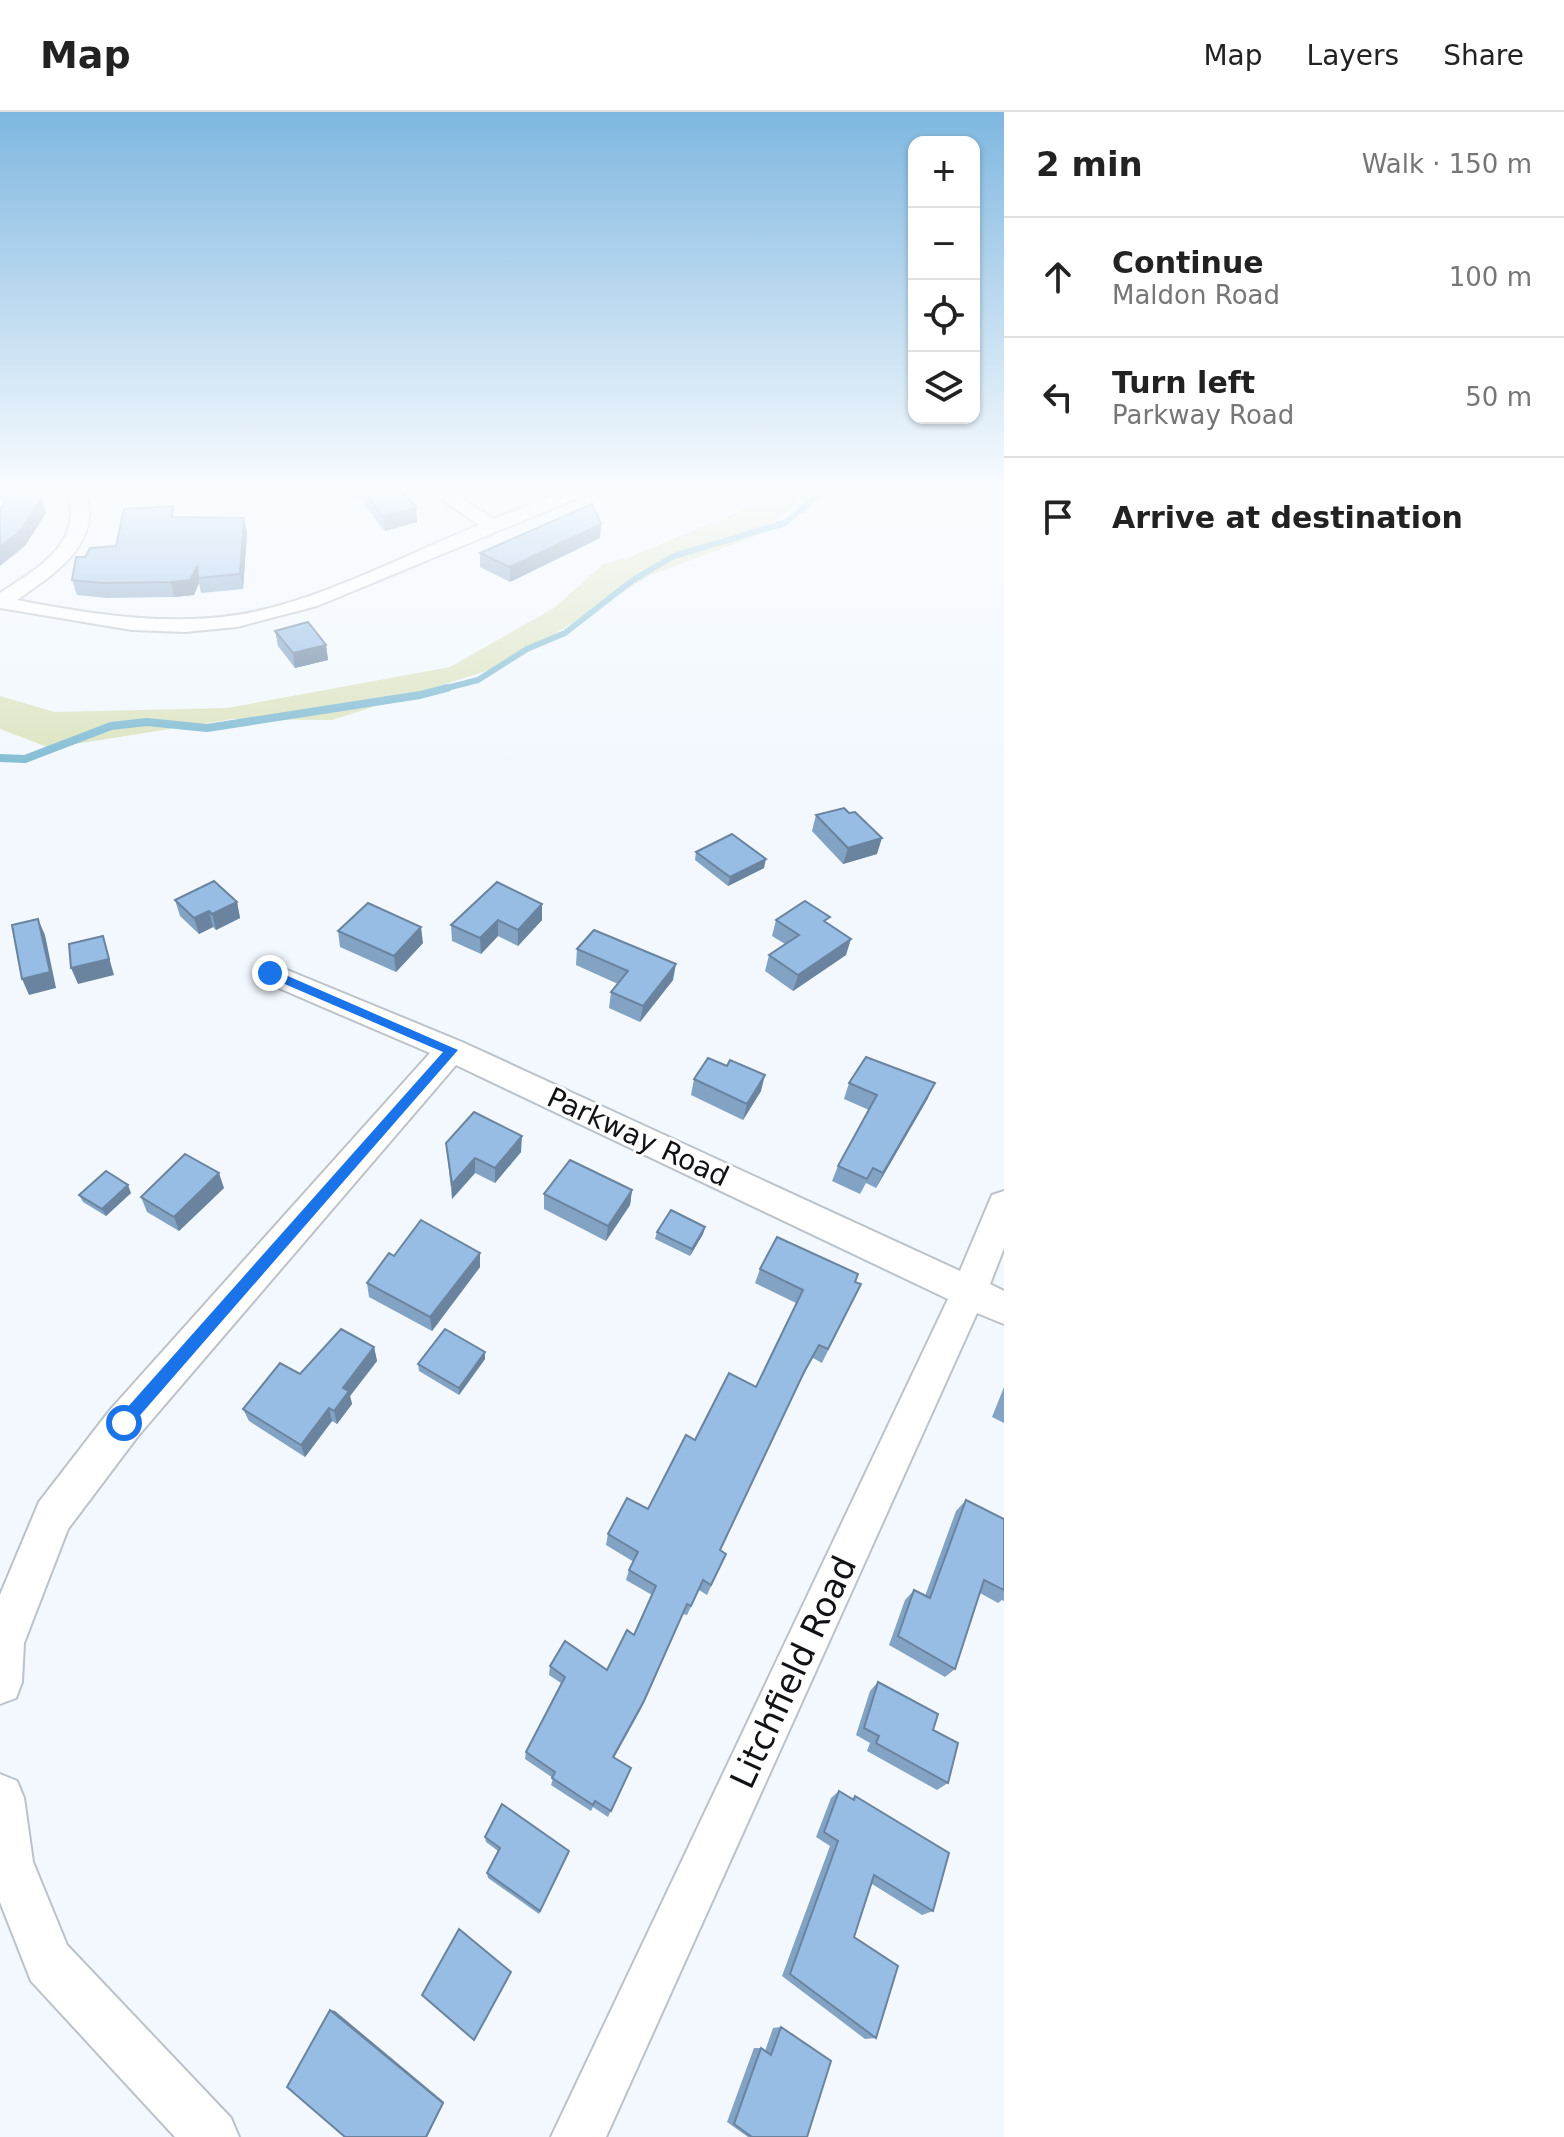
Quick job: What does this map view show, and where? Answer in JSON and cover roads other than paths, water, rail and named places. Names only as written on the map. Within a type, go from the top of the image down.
[{"type":"street","points":[[0,602],[22,586]]},
{"type":"street","points":[[0,602],[75,618],[130,624],[214,624],[280,612],[350,586]]},
{"type":"street","name":"Parkway Road","points":[[270,973],[451,1050],[986,1299]]},
{"type":"street","points":[[0,1682],[2,1643],[53,1516],[124,1423],[451,1050]]},
{"type":"street","name":"Litchfield Road","points":[[578,2137],[986,1299],[1004,1205]]},
{"type":"street","points":[[0,1798],[9,1862],[49,1963],[212,2137]]},
{"type":"waterway","points":[[439,690],[478,680],[527,649],[565,633],[626,586]]},
{"type":"waterway","points":[[0,758],[25,759],[111,726],[147,722],[207,728],[420,695],[447,688]]}]
